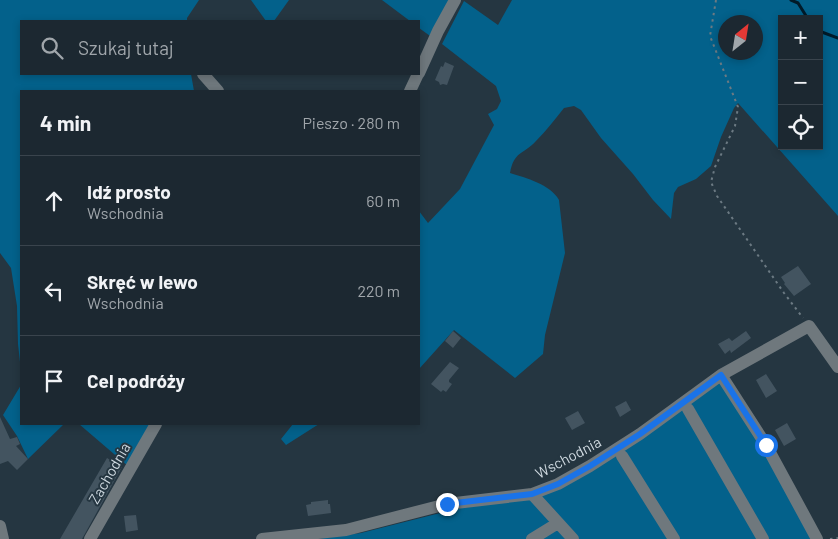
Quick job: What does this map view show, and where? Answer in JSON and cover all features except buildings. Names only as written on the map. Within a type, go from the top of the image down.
[{"type":"street","points":[[420,71],[455,0]]},
{"type":"street","points":[[204,75],[217,90]]},
{"type":"street","points":[[410,90],[418,75]]},
{"type":"street","points":[[809,326],[838,367]]},
{"type":"street","name":"Wschodnia","points":[[262,539],[346,530],[447,504],[532,494],[558,484],[640,434],[721,375],[809,326]]},
{"type":"street","points":[[721,375],[766,445],[816,539]]},
{"type":"street","points":[[688,409],[763,539]]},
{"type":"street","name":"Zachodnia","points":[[90,539],[155,425]]},
{"type":"street","points":[[622,456],[674,539]]},
{"type":"street","points":[[532,494],[573,539]]},
{"type":"street","points":[[532,539],[558,523]]},
{"type":"path","points":[[716,0],[710,36],[738,107],[735,126],[715,166],[711,182],[716,196],[809,326]]},
{"type":"path","points":[[830,539],[838,538]]},
{"type":"shaded area","points":[[0,0],[199,0],[187,20],[20,20],[20,75],[191,75],[194,90],[20,90],[20,362],[17,306],[11,268],[0,253]]},
{"type":"shaded area","points":[[251,0],[289,0],[275,20],[265,20]]},
{"type":"shaded area","points":[[382,0],[451,0],[433,38],[420,29],[420,20],[409,20]]},
{"type":"shaded area","points":[[512,0],[838,0],[838,216],[780,150],[823,150],[823,15],[778,15],[778,148],[738,103],[721,137],[711,166],[696,179],[678,187],[674,193],[671,219],[601,138],[581,110],[574,106],[564,108],[536,141],[517,157],[510,173],[544,186],[555,194],[559,200],[565,253],[545,335],[543,354],[515,378],[454,330],[420,368],[420,212],[428,223],[460,189],[494,125],[488,114],[497,109],[501,101],[496,86],[442,44],[464,1],[498,25]]},
{"type":"shaded area","points":[[726,376],[818,539],[317,539],[361,533],[476,504],[543,493]]},
{"type":"shaded area","points":[[20,387],[20,425],[63,425],[28,459],[17,436],[3,415]]},
{"type":"shaded area","points":[[80,425],[153,425],[128,466]]},
{"type":"shaded area","points":[[292,425],[317,425],[286,445],[281,439]]},
{"type":"waterway","points":[[791,0],[798,3],[806,15]]},
{"type":"waterway","points":[[823,32],[838,38]]},
{"type":"route","points":[[447,504],[532,494],[558,484],[640,434],[721,375],[766,445]]}]
